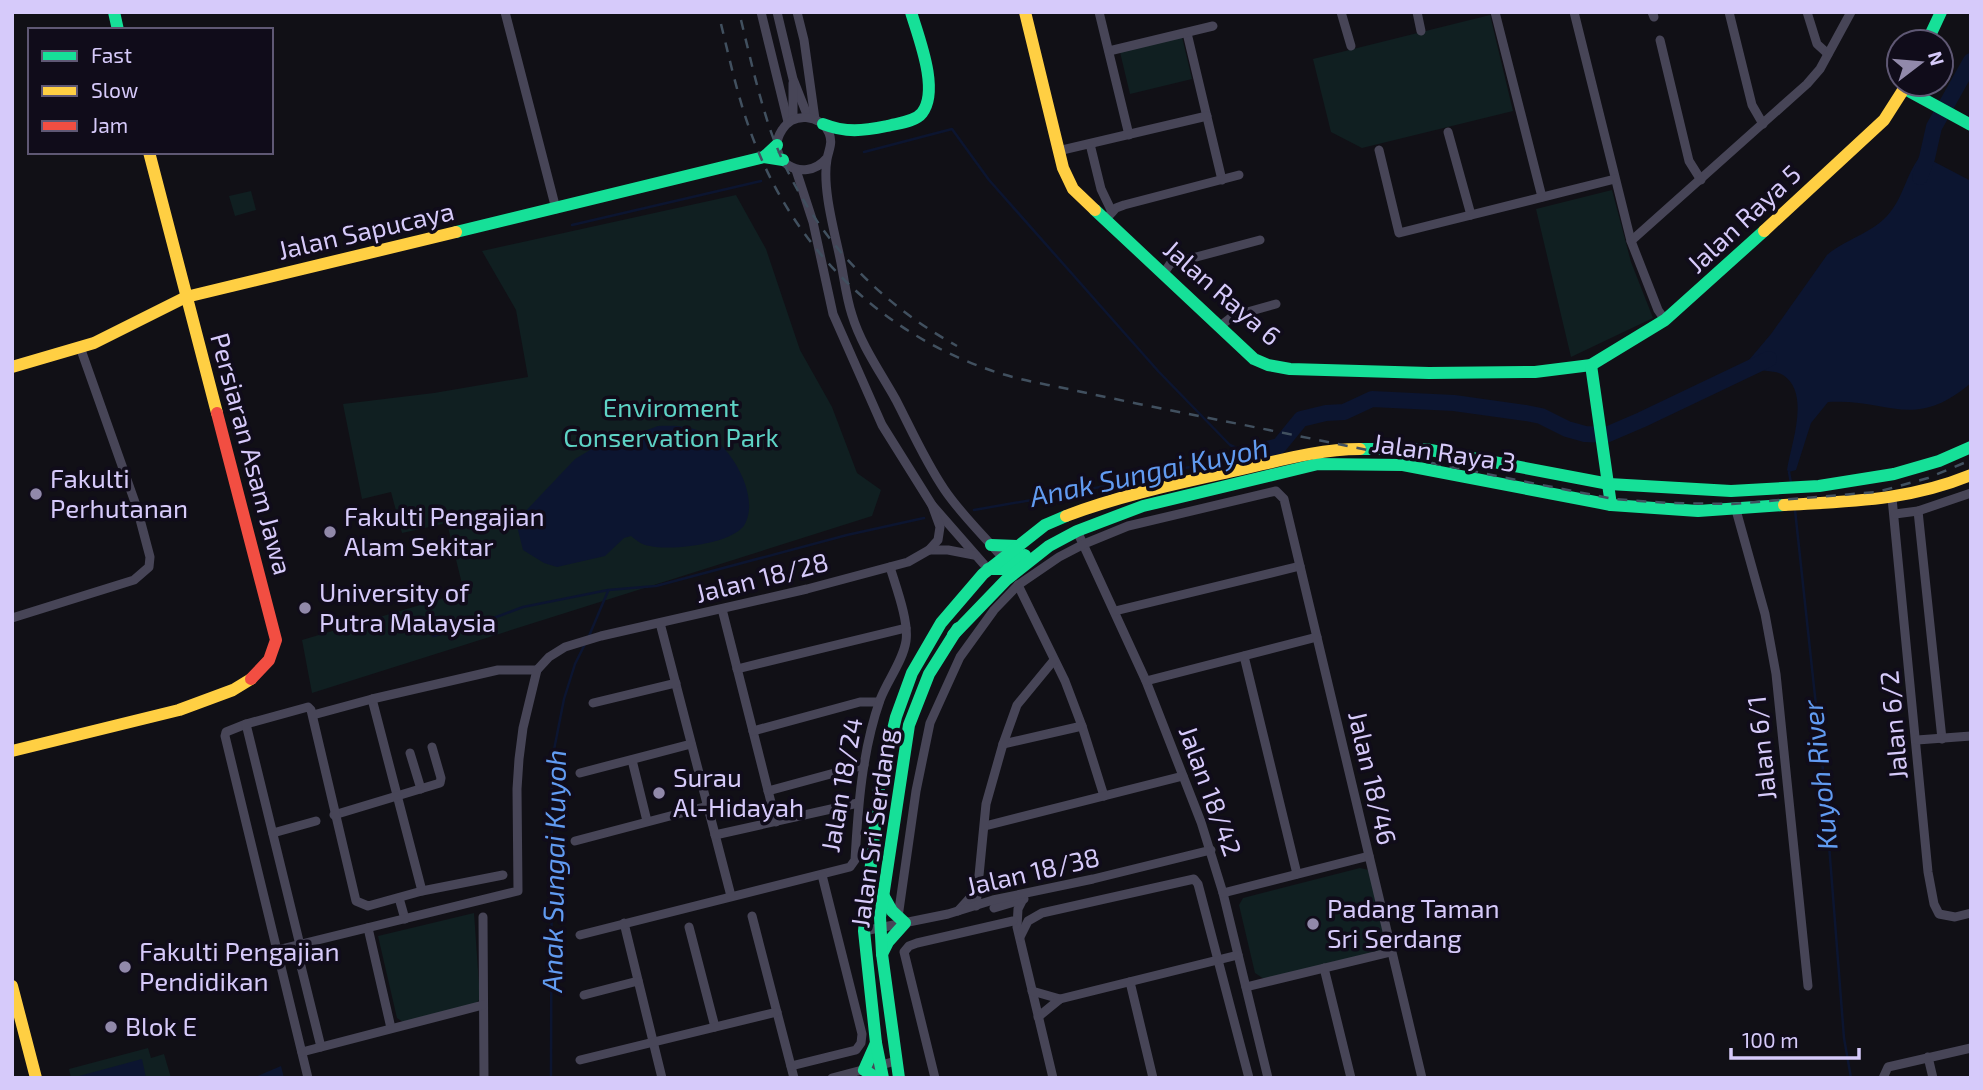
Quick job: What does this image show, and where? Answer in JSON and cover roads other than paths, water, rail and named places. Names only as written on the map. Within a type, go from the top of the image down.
[{"type":"street","points":[[505,12],[556,209]]},
{"type":"street","points":[[761,12],[791,121]]},
{"type":"street","points":[[777,12],[793,79],[815,120],[831,141],[827,158],[828,204],[852,315],[858,330],[944,489],[991,545],[995,581],[953,635]]},
{"type":"street","points":[[797,12],[804,40],[815,120]]},
{"type":"street","points":[[764,157],[777,145],[782,128],[791,121],[815,120],[839,131],[852,133],[895,124],[922,113],[929,101],[930,88],[911,12]]},
{"type":"street","name":"Jalan Raya 6","points":[[1025,12],[1058,151],[1073,189],[1109,216],[1219,327],[1261,363],[1290,369],[1424,373],[1535,372],[1591,365]]},
{"type":"street","points":[[1099,12],[1129,135]]},
{"type":"street","points":[[1341,12],[1351,46]]},
{"type":"street","points":[[1417,12],[1421,31]]},
{"type":"street","points":[[1494,12],[1542,197]]},
{"type":"street","points":[[1574,12],[1632,242],[1658,310],[1665,320]]},
{"type":"street","points":[[1729,12],[1752,105],[1763,124]]},
{"type":"street","points":[[1807,12],[1817,44],[1828,54]]},
{"type":"street","points":[[1632,242],[1807,84],[1820,69],[1851,12]]},
{"type":"street","points":[[1934,28],[1941,12]]},
{"type":"street","points":[[1109,51],[1213,26]]},
{"type":"street","points":[[1187,33],[1222,180]]},
{"type":"street","points":[[1660,40],[1689,161],[1700,180]]},
{"type":"street","points":[[791,121],[793,79]]},
{"type":"street","name":"Jalan Raya 5","points":[[1591,365],[1665,320],[1691,298],[1884,120],[1899,98]]},
{"type":"street","points":[[1924,98],[1971,125]]},
{"type":"street","points":[[1058,151],[1207,116]]},
{"type":"street","points":[[1448,132],[1471,215]]},
{"type":"street","points":[[1090,144],[1109,216],[1124,205],[1239,175]]},
{"type":"street","points":[[777,145],[783,160]]},
{"type":"street","points":[[1380,150],[1398,233],[1615,179]]},
{"type":"street","name":"Persiaran Asam Jawa","points":[[12,751],[202,704],[250,679],[273,656],[276,640],[150,154]]},
{"type":"street","points":[[764,157],[783,160],[796,170],[814,222],[833,314],[882,425],[932,505],[974,555],[994,567]]},
{"type":"street","name":"Jalan Sapucaya","points":[[12,367],[80,347],[186,297],[764,157]]},
{"type":"street","points":[[796,170],[813,170],[827,158]]},
{"type":"street","points":[[1164,273],[1170,264],[1261,240]]},
{"type":"street","points":[[1219,327],[1233,316],[1276,304]]},
{"type":"street","points":[[157,312],[173,310],[191,320]]},
{"type":"street","points":[[12,618],[134,580],[149,567],[150,557],[137,508],[80,347]]},
{"type":"street","points":[[1591,365],[1611,505]]},
{"type":"street","name":"Jalan Raya 3","points":[[994,567],[1045,526],[1090,507],[1262,464],[1345,449],[1425,449],[1609,484],[1731,491],[1819,486],[1894,474],[1939,461],[1971,447]]},
{"type":"street","points":[[1572,478],[1602,470],[1605,459]]},
{"type":"street","points":[[1892,498],[1891,486],[1899,477],[1939,461]]},
{"type":"street","name":"Jalan Raya 3","points":[[953,635],[1006,580],[1049,547],[1091,524],[1143,506],[1305,467],[1336,463],[1403,465],[1611,505],[1698,511],[1892,498],[1941,487],[1971,475]]},
{"type":"street","name":"Jalan 18/46","points":[[1084,544],[1128,526],[1276,491],[1284,499],[1423,1078]]},
{"type":"street","points":[[1895,514],[1918,511],[1971,494]]},
{"type":"street","name":"Jalan 6/2","points":[[1892,498],[1928,872],[1934,904],[1939,914],[1955,917],[1971,913]]},
{"type":"street","points":[[929,550],[938,540],[940,527],[932,505]]},
{"type":"street","name":"Jalan 6/1","points":[[1736,510],[1765,614],[1776,674],[1808,986]]},
{"type":"street","points":[[1918,511],[1942,739]]},
{"type":"street","points":[[994,567],[1060,533],[1091,524]]},
{"type":"street","name":"Jalan 18/42","points":[[1077,531],[1146,681],[1211,850],[1268,1078]]},
{"type":"street","points":[[882,954],[902,920],[915,791],[930,723],[960,657],[994,610],[1018,585],[1059,557],[1084,544]]},
{"type":"street","points":[[991,545],[1017,546]]},
{"type":"street","points":[[929,550],[974,555]]},
{"type":"street","name":"Jalan 18/28","points":[[537,670],[549,657],[601,636],[890,567],[908,562],[929,550]]},
{"type":"street","points":[[1115,611],[1300,566]]},
{"type":"street","name":"Jalan 18/24","points":[[580,935],[850,867],[855,860],[858,803],[864,765],[879,702],[906,643],[906,628],[890,567]]},
{"type":"street","name":"Jalan Sri Serdang","points":[[881,1074],[864,931],[880,788],[896,717],[912,673],[940,623],[994,567]]},
{"type":"street","points":[[1018,585],[1065,681],[1083,726],[1104,796]]},
{"type":"street","points":[[722,609],[776,822]]},
{"type":"street","points":[[660,623],[731,896]]},
{"type":"street","points":[[737,669],[906,628]]},
{"type":"street","name":"Jalan Sri Serdang","points":[[899,1078],[882,954],[880,929],[883,895],[909,725],[929,674],[953,635]]},
{"type":"street","points":[[1146,681],[1317,637]]},
{"type":"street","points":[[1244,656],[1297,874]]},
{"type":"street","points":[[985,906],[978,888],[986,804],[1017,705],[1054,660]]},
{"type":"street","points":[[277,950],[518,891],[519,759],[523,728],[537,670],[498,670],[312,712]]},
{"type":"street","points":[[593,703],[676,683]]},
{"type":"street","points":[[372,699],[422,891]]},
{"type":"street","points":[[753,731],[860,702],[879,702]]},
{"type":"street","points":[[308,1078],[226,732],[230,728],[308,707],[312,712],[356,901],[368,906],[422,891],[503,875]]},
{"type":"street","points":[[246,724],[321,1047]]},
{"type":"street","points":[[1003,744],[1083,726]]},
{"type":"street","points":[[1917,740],[1971,736]]},
{"type":"street","points":[[580,773],[691,744]]},
{"type":"street","points":[[334,815],[440,783],[432,747]]},
{"type":"street","points":[[410,753],[421,789]]},
{"type":"street","points":[[632,760],[648,821]]},
{"type":"street","points":[[768,792],[864,765]]},
{"type":"street","points":[[985,826],[1183,776]]},
{"type":"street","points":[[715,835],[858,803]]},
{"type":"street","points":[[575,841],[708,806]]},
{"type":"street","points":[[272,833],[316,821]]},
{"type":"street","name":"Jalan 18/38","points":[[864,931],[880,929],[902,920],[985,906],[1002,898],[1211,850]]},
{"type":"street","points":[[1223,893],[1368,856]]},
{"type":"street","points":[[791,1066],[856,1050],[861,1043],[862,1034],[822,875]]},
{"type":"street","points":[[935,1078],[904,952],[909,946],[1017,928],[1042,912],[1194,879],[1198,884],[1249,1078]]},
{"type":"street","points":[[978,888],[990,896],[1002,898]]},
{"type":"street","points":[[958,911],[978,888]]},
{"type":"street","points":[[985,906],[1023,899],[1037,891]]},
{"type":"street","points":[[883,895],[892,911],[902,920]]},
{"type":"street","points":[[399,898],[405,919]]},
{"type":"street","points":[[1023,899],[1018,909],[1017,928],[1053,1078]]},
{"type":"street","points":[[985,906],[1004,912],[1017,928]]},
{"type":"street","points":[[752,916],[793,1078]]},
{"type":"street","points":[[483,917],[484,1078]]},
{"type":"street","points":[[624,923],[662,1078]]},
{"type":"street","points":[[689,927],[715,1027]]},
{"type":"street","points":[[368,928],[391,1028]]},
{"type":"street","points":[[1247,987],[1391,952]]},
{"type":"street","points":[[1038,1017],[1060,999],[1238,955]]},
{"type":"street","points":[[1324,968],[1351,1078]]},
{"type":"street","points":[[583,995],[638,981]]},
{"type":"street","points":[[1130,982],[1153,1078]]},
{"type":"street","points":[[12,986],[36,1078]]},
{"type":"street","points":[[1032,991],[1060,999]]},
{"type":"street","points":[[302,1052],[483,1005]]},
{"type":"street","points":[[580,1060],[777,1012]]},
{"type":"street","points":[[864,1070],[876,1043]]},
{"type":"street","points":[[1883,1078],[1888,1067],[1971,1048]]},
{"type":"street","points":[[1928,1057],[1933,1078]]},
{"type":"street","points":[[832,1078],[864,1070],[881,1074],[896,1061]]},
{"type":"water","points":[[1919,158],[1927,158],[1971,181],[1971,383],[1951,398],[1933,406],[1916,409],[1828,402],[1811,423],[1796,470],[1789,472],[1787,470],[1797,420],[1796,394],[1783,375],[1755,369],[1751,367],[1749,360],[1771,334],[1827,255],[1887,216]]},
{"type":"water","points":[[658,426],[681,426],[705,433],[715,439],[733,460],[746,486],[749,499],[749,512],[739,531],[716,541],[686,547],[647,545],[631,536],[624,538],[605,556],[557,567],[544,563],[523,550],[518,530],[521,516],[575,459],[595,447]]},
{"type":"water","points":[[142,1059],[146,1078],[79,1076]]},
{"type":"water","points":[[281,1066],[284,1078],[253,1078]]},
{"type":"waterway","name":"Kuyoh River","points":[[1920,177],[1934,127],[1971,61]]},
{"type":"waterway","points":[[864,152],[952,129],[989,180],[1159,372],[1230,445],[1245,452],[1256,452]]},
{"type":"waterway","points":[[572,225],[761,181]]},
{"type":"waterway","name":"Anak Sungai Kuyoh","points":[[1256,452],[1279,446],[1301,419],[1344,412],[1372,399],[1454,403],[1526,413],[1541,416],[1567,429],[1585,434],[1606,435],[1769,359]]},
{"type":"waterway","name":"Anak Sungai Kuyoh","points":[[974,510],[1077,492],[1253,453]]},
{"type":"waterway","name":"Kuyoh River","points":[[1789,472],[1791,483]]},
{"type":"waterway","name":"Kuyoh River","points":[[1795,510],[1824,780],[1844,1038],[1851,1078]]},
{"type":"waterway","name":"Anak Sungai Kuyoh","points":[[433,636],[467,628],[523,607],[608,590],[656,586],[847,535],[924,518]]},
{"type":"waterway","name":"Anak Sungai Kuyoh","points":[[589,636],[608,591]]},
{"type":"waterway","name":"Anak Sungai Kuyoh","points":[[551,1078],[552,760],[564,699],[575,664],[586,642]]},
{"type":"railway","points":[[741,20],[770,129],[801,196],[843,255],[868,281],[925,327],[957,346]]},
{"type":"railway","points":[[721,24],[756,146],[795,220],[819,253],[847,283],[912,333],[948,353],[987,369],[1029,381],[1130,402],[1614,499],[1732,504],[1877,492],[1928,478],[1971,460]]},
{"type":"place","name":"Fakulti Perhutanan","points":[[36,494]]},
{"type":"place","name":"Fakulti Pengajian Alam Sekitar","points":[[330,532]]},
{"type":"place","name":"University of Putra Malaysia","points":[[305,608]]},
{"type":"place","name":"Surau Al-Hidayah","points":[[659,793]]},
{"type":"place","name":"Padang Taman Sri Serdang","points":[[1313,924]]},
{"type":"place","name":"Fakulti Pengajian Pendidikan","points":[[125,967]]},
{"type":"place","name":"Blok E","points":[[111,1027]]},
{"type":"park label","name":"Enviroment Conservation Park","points":[[671,422]]}]
